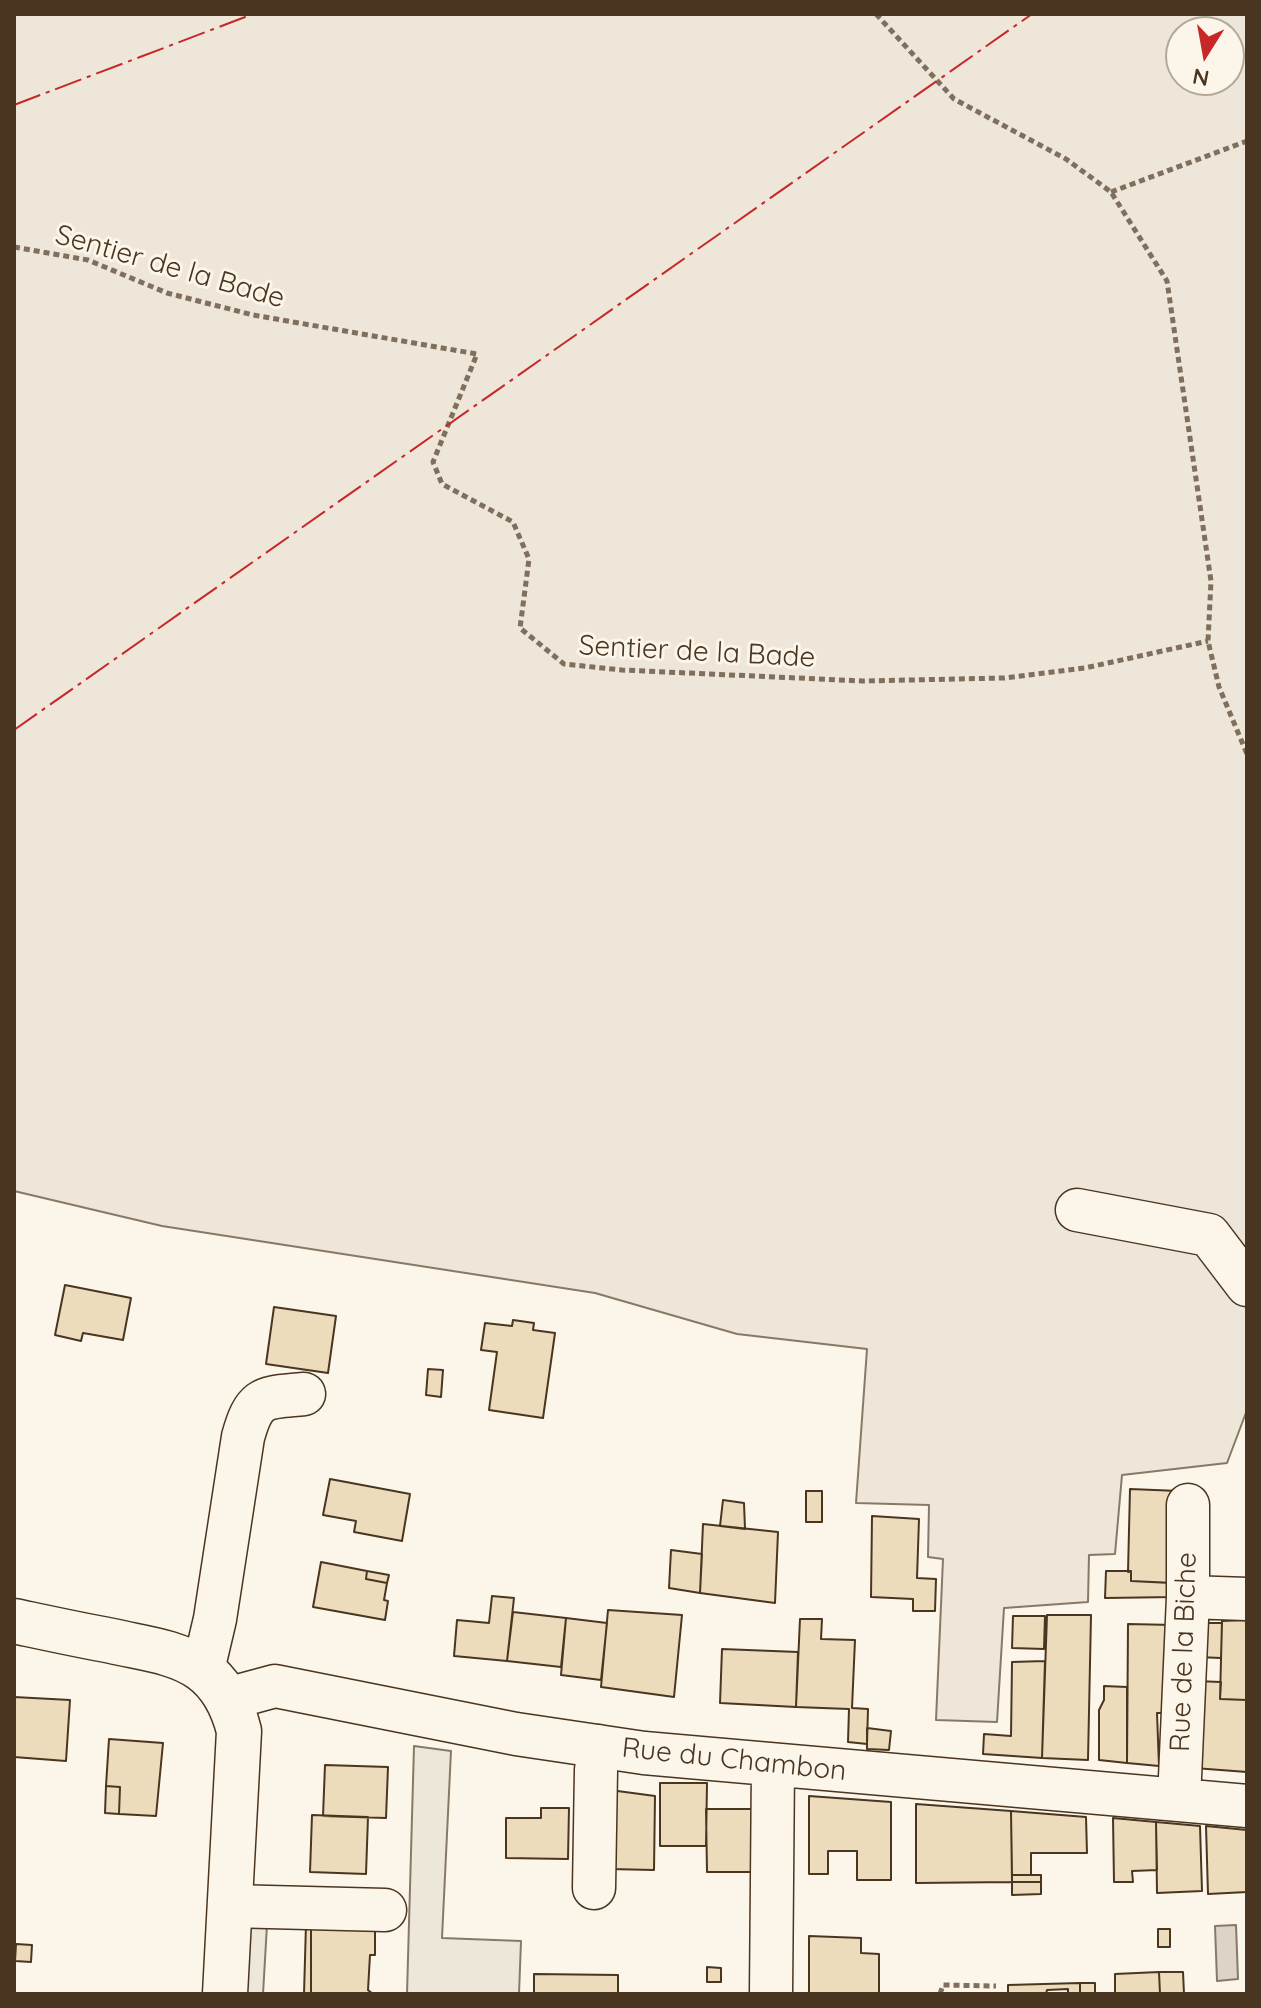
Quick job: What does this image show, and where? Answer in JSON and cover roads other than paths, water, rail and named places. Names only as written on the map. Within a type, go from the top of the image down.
[{"type":"main road","points":[[14,1621],[156,1651],[187,1661],[215,1684],[235,1714],[239,1731],[225,1994]]},
{"type":"street","points":[[1077,1210],[1209,1235],[1247,1285]]},
{"type":"street","points":[[215,1684],[215,1619],[249,1415],[255,1406],[268,1397],[304,1394]]},
{"type":"street","name":"Rue de la Biche","points":[[1179,1800],[1188,1597],[1188,1505]]},
{"type":"street","points":[[1188,1597],[1247,1599]]},
{"type":"street","name":"Rue du Chambon","points":[[215,1684],[275,1686],[516,1734],[644,1753],[1247,1806]]},
{"type":"street","points":[[594,1888],[599,1746]]},
{"type":"street","points":[[771,1994],[773,1765]]},
{"type":"street","points":[[230,1906],[385,1910]]}]
